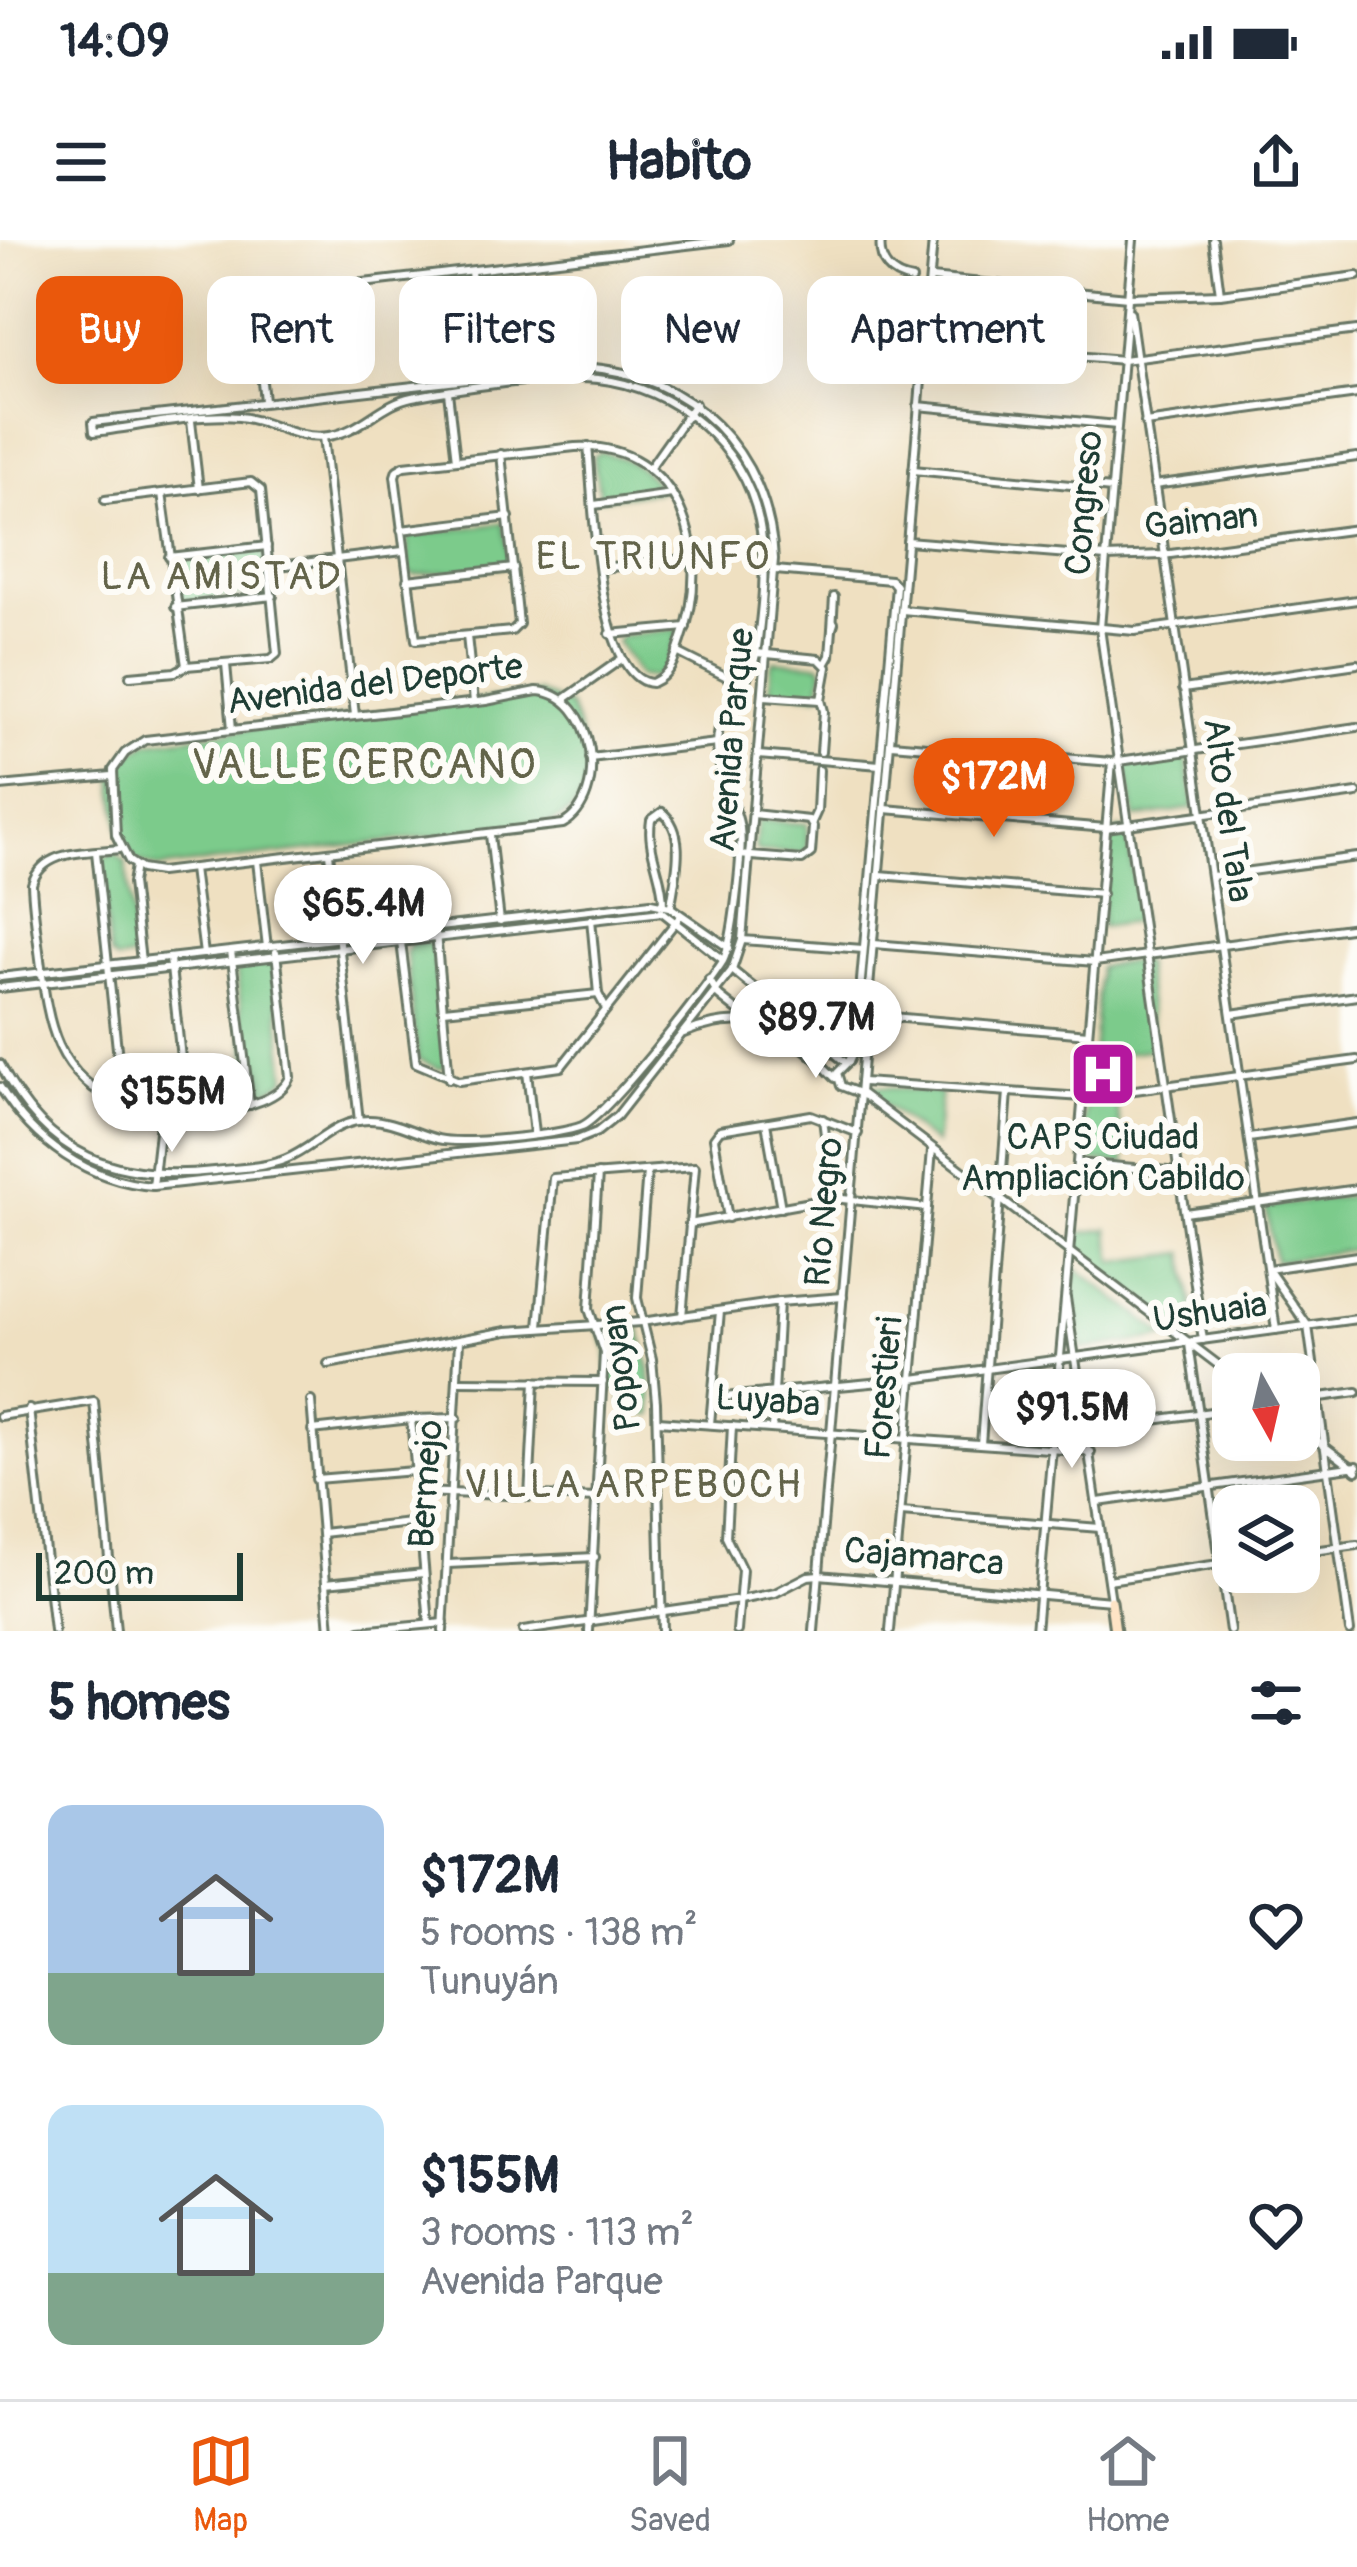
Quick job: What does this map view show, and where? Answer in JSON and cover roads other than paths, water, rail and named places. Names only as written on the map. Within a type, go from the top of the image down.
[{"type":"main road","points":[[1111,1600],[1115,1631]]},
{"type":"street","points":[[264,401],[248,297],[729,240]]},
{"type":"street","name":"Río Negro","points":[[929,276],[933,240]]},
{"type":"street","name":"Congreso","points":[[1116,762],[1100,628],[1133,240]]},
{"type":"street","points":[[1213,240],[1220,294]]},
{"type":"street","points":[[879,241],[885,265],[899,276]]},
{"type":"street","points":[[471,271],[472,276]]},
{"type":"street","points":[[1087,293],[1128,297],[1220,294],[1357,276]]},
{"type":"street","name":"Alto del Tala","points":[[1128,297],[1276,1330]]},
{"type":"street","points":[[1087,357],[1136,360],[1357,330]]},
{"type":"street","name":"Avenida Parque","points":[[153,1186],[588,1137],[616,1117],[732,970],[742,940],[764,696],[774,570],[770,516],[753,471],[733,440],[695,404],[656,382],[597,368]]},
{"type":"street","name":"Avenida Parque","points":[[323,436],[354,429],[398,400],[448,392],[599,379],[648,392],[689,414],[728,452],[746,483],[759,521],[764,570],[756,653],[724,715],[717,743],[720,776],[740,827],[729,948],[710,979],[601,1115],[579,1127],[452,1142],[398,1124],[359,1121]]},
{"type":"street","name":"Avenida Parque","points":[[191,421],[94,432],[93,422],[425,384]]},
{"type":"street","name":"Río Negro","points":[[814,1631],[920,384]]},
{"type":"street","points":[[397,387],[398,400]]},
{"type":"street","points":[[448,392],[456,460]]},
{"type":"street","points":[[1145,423],[1357,394]]},
{"type":"street","points":[[238,404],[239,417]]},
{"type":"street","points":[[649,470],[695,404]]},
{"type":"street","points":[[918,406],[1118,425]]},
{"type":"street","points":[[199,489],[191,421],[239,417],[294,435],[323,436],[355,715]]},
{"type":"street","points":[[501,454],[518,628],[416,640],[406,580],[398,470],[501,454],[588,446],[628,456],[649,470],[672,494],[689,526],[694,595],[677,652],[666,674],[652,683],[636,679],[620,660],[610,634],[588,446]]},
{"type":"street","points":[[1154,485],[1357,458]]},
{"type":"street","points":[[913,470],[1112,489]]},
{"type":"street","points":[[104,500],[258,484],[277,654],[271,659],[130,676]]},
{"type":"street","points":[[162,493],[185,666]]},
{"type":"street","points":[[594,505],[672,494]]},
{"type":"street","points":[[401,530],[509,517]]},
{"type":"street","name":"Gaiman","points":[[908,541],[1106,557],[1163,555],[1357,529]]},
{"type":"street","points":[[169,557],[267,545]]},
{"type":"street","points":[[270,567],[403,551]]},
{"type":"street","points":[[602,568],[694,558]]},
{"type":"street","points":[[406,580],[514,568]]},
{"type":"street","points":[[764,570],[891,580],[896,586],[854,1055],[837,1073],[838,1082]]},
{"type":"street","points":[[176,608],[273,596]]},
{"type":"street","points":[[821,748],[821,700],[834,597]]},
{"type":"street","points":[[902,610],[1136,631],[1357,600]]},
{"type":"street","points":[[610,634],[686,627]]},
{"type":"street","points":[[466,636],[474,702]]},
{"type":"street","points":[[677,652],[743,685]]},
{"type":"street","points":[[756,653],[826,663]]},
{"type":"street","points":[[566,698],[620,660]]},
{"type":"street","points":[[226,664],[232,729]]},
{"type":"street","points":[[1184,689],[1357,664]]},
{"type":"street","name":"Avenida del Deporte","points":[[112,776],[120,758],[146,740],[537,691],[566,698],[578,717],[590,758]]},
{"type":"street","points":[[764,696],[821,700]]},
{"type":"street","points":[[891,744],[1116,762],[1357,728]]},
{"type":"street","points":[[0,786],[112,776],[120,848],[135,866],[154,872],[556,826],[570,820],[584,802],[590,758],[717,743]]},
{"type":"street","points":[[758,755],[880,765]]},
{"type":"street","points":[[1116,762],[1130,825],[1203,1340]]},
{"type":"street","points":[[1036,1631],[1106,828],[1116,762]]},
{"type":"street","points":[[738,855],[806,859],[811,853],[820,770]]},
{"type":"street","points":[[885,809],[1106,828],[1357,793]]},
{"type":"street","points":[[662,812],[670,818],[677,842],[666,909],[649,836],[652,817],[662,812]]},
{"type":"street","points":[[753,814],[812,822]]},
{"type":"street","points":[[489,834],[500,921]]},
{"type":"street","points":[[120,848],[53,858],[35,875],[32,890],[47,1015],[62,1052],[92,1088],[123,1105],[161,1114],[250,1105],[290,1081],[257,861]]},
{"type":"street","points":[[96,852],[123,1105]]},
{"type":"street","points":[[0,1064],[36,1116],[66,1143],[111,1167],[154,1176],[278,1162],[329,1131],[359,1121],[329,853]]},
{"type":"street","points":[[1210,876],[1357,857]]},
{"type":"street","points":[[135,866],[132,883],[141,962]]},
{"type":"street","points":[[193,868],[204,954]]},
{"type":"street","points":[[880,875],[1102,893]]},
{"type":"street","points":[[0,977],[170,964],[666,909],[729,948]]},
{"type":"street","points":[[436,933],[500,921],[591,916]]},
{"type":"street","points":[[591,916],[598,994],[606,1009]]},
{"type":"street","points":[[400,937],[416,1063],[449,1079],[561,1067],[679,918]]},
{"type":"street","points":[[679,918],[723,960]]},
{"type":"street","points":[[874,944],[1095,962],[1357,927]]},
{"type":"street","points":[[436,933],[449,1079]]},
{"type":"street","points":[[742,940],[863,949]]},
{"type":"street","points":[[0,988],[141,962],[170,964],[204,954],[232,956]]},
{"type":"street","points":[[232,956],[250,1105]]},
{"type":"street","points":[[170,964],[188,1112]]},
{"type":"street","points":[[732,970],[863,1070]]},
{"type":"street","points":[[710,979],[715,991],[752,1021],[782,1033],[838,1082],[862,1094],[1212,1360]]},
{"type":"street","points":[[444,1010],[598,994]]},
{"type":"street","points":[[1231,1014],[1357,996]]},
{"type":"street","points":[[869,1015],[1088,1034]]},
{"type":"street","points":[[680,1034],[719,1020],[752,1021]]},
{"type":"street","points":[[661,1040],[670,1047]]},
{"type":"street","points":[[852,1089],[863,1082],[1083,1097],[1357,1060]]},
{"type":"street","points":[[527,1072],[534,1134]]},
{"type":"street","points":[[0,1087],[34,1131],[69,1159],[112,1179],[153,1186],[161,1114]]},
{"type":"street","points":[[981,1444],[1008,1092]]},
{"type":"street","points":[[728,1217],[714,1138],[720,1130],[811,1114],[858,1132]]},
{"type":"street","points":[[824,1118],[833,1198]]},
{"type":"street","points":[[766,1122],[781,1208]]},
{"type":"street","points":[[1249,1138],[1357,1123]]},
{"type":"street","name":"Forestieri","points":[[890,1631],[932,1149]]},
{"type":"street","points":[[1077,1163],[1179,1172]]},
{"type":"street","points":[[539,1328],[550,1183],[557,1177],[694,1167],[682,1317]]},
{"type":"street","name":"Popoyan","points":[[647,1171],[637,1298],[652,1359],[662,1631]]},
{"type":"street","points":[[590,1627],[604,1353],[589,1309],[598,1174]]},
{"type":"street","points":[[1185,1214],[1357,1190]]},
{"type":"street","points":[[689,1224],[833,1198],[927,1208]]},
{"type":"street","points":[[1312,1353],[1308,1326],[1268,1269],[1357,1256]]},
{"type":"street","points":[[1065,1294],[1111,1600]]},
{"type":"street","points":[[328,1364],[539,1328],[641,1322],[843,1297]]},
{"type":"street","points":[[772,1429],[779,1302]]},
{"type":"street","points":[[710,1424],[720,1311]]},
{"type":"street","name":"Ushuaia","points":[[713,1398],[835,1388],[1357,1319]]},
{"type":"street","name":"Bermejo","points":[[443,1627],[459,1340]]},
{"type":"street","points":[[1189,1342],[1212,1508]]},
{"type":"street","points":[[460,1381],[603,1382]]},
{"type":"street","points":[[529,1497],[535,1381]]},
{"type":"street","points":[[1320,1397],[1357,1392]]},
{"type":"street","points":[[0,1416],[91,1400],[116,1631]]},
{"type":"street","points":[[311,1401],[330,1631]]},
{"type":"street","points":[[29,1409],[54,1631]]},
{"type":"street","points":[[1088,1429],[1212,1412]]},
{"type":"street","points":[[1320,1413],[1350,1631]]},
{"type":"street","points":[[312,1430],[411,1418],[458,1418]]},
{"type":"street","points":[[411,1418],[429,1624]]},
{"type":"street","name":"Luyaba","points":[[656,1421],[1091,1452]]},
{"type":"street","points":[[732,1426],[726,1537],[742,1570],[736,1631]]},
{"type":"street","points":[[1320,1443],[1355,1468]]},
{"type":"street","points":[[1098,1502],[1355,1468]]},
{"type":"street","points":[[316,1479],[414,1471]]},
{"type":"street","points":[[417,1492],[598,1498]]},
{"type":"street","points":[[901,1511],[1101,1528]]},
{"type":"street","points":[[322,1533],[419,1522]]},
{"type":"street","points":[[1320,1550],[1357,1545]]},
{"type":"street","points":[[448,1564],[595,1557]]},
{"type":"street","points":[[1108,1580],[1212,1565]]},
{"type":"street","points":[[326,1583],[424,1573]]},
{"type":"street","name":"Cajamarca","points":[[524,1631],[590,1627],[740,1600],[775,1593],[819,1575],[1111,1600]]},
{"type":"street","points":[[1224,1593],[1230,1631]]},
{"type":"street","points":[[359,1631],[429,1624],[443,1627]]},
{"type":"place","name":"CAPS Ciudad Ampliación Cabildo","points":[[1103,1074]]},
{"type":"district","name":"EL TRIUNFO","points":[[654,556]]},
{"type":"district","name":"LA AMISTAD","points":[[222,576]]},
{"type":"district","name":"VALLE CERCANO","points":[[365,765]]},
{"type":"district","name":"VILLA ARPEBOCH","points":[[634,1484]]}]
